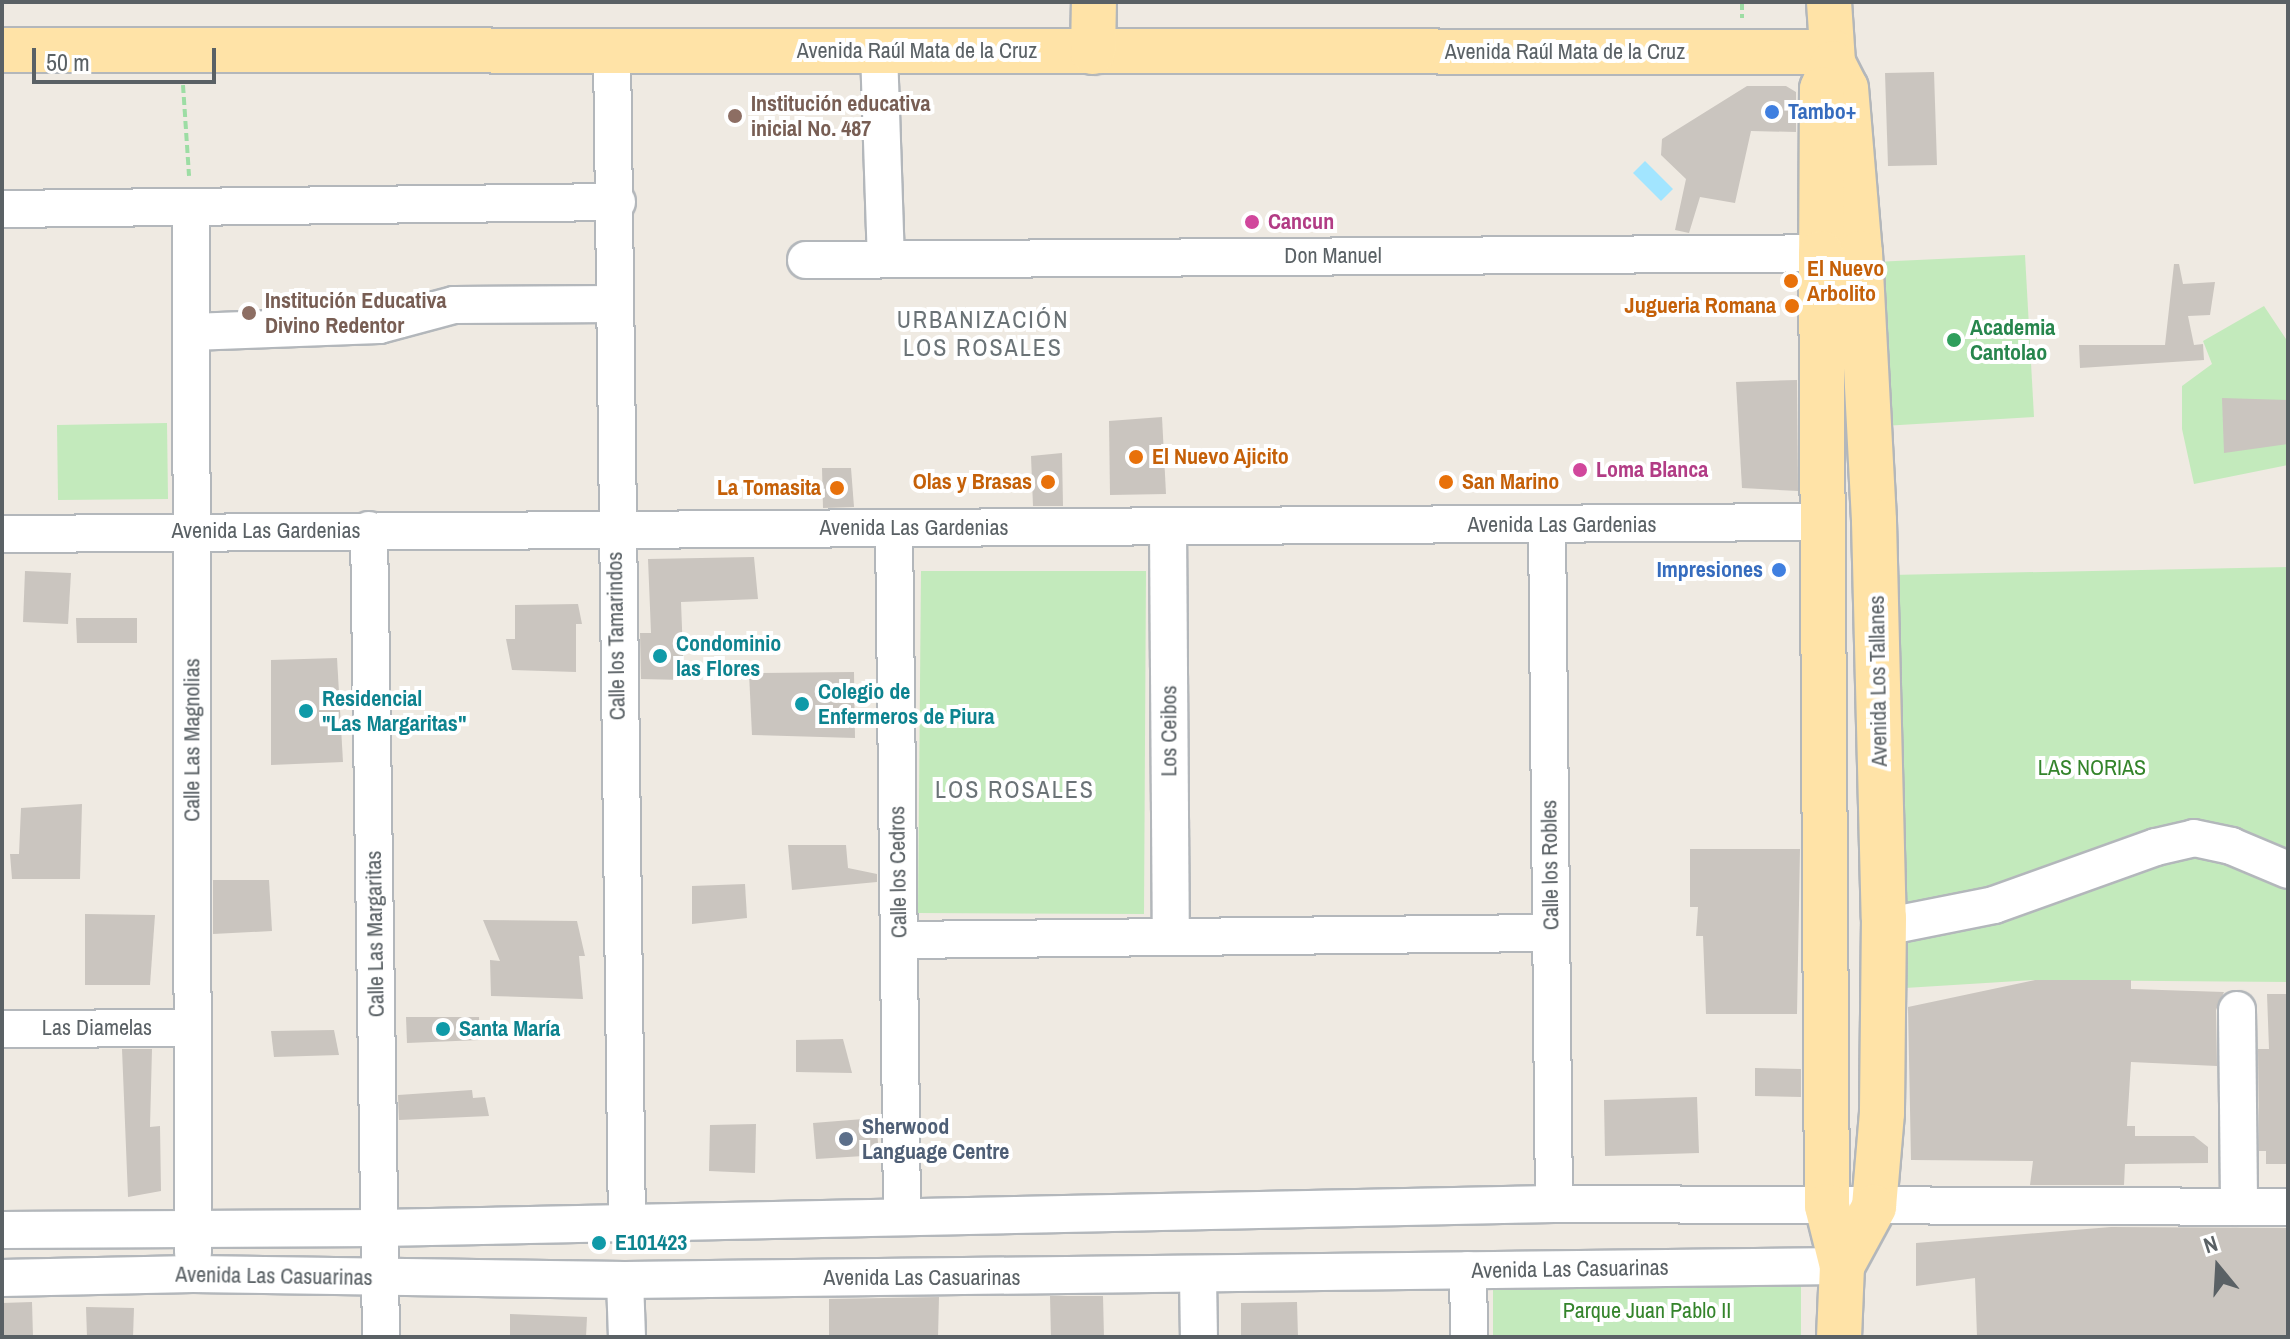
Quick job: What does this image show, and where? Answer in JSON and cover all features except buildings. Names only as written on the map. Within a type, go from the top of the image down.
[{"type":"main road","points":[[1093,52],[1094,2]]},
{"type":"main road","name":"Avenida Los Tallanes","points":[[1829,2],[1840,253],[1874,521],[1884,927],[1882,1113],[1874,1207],[1842,1266]]},
{"type":"main road","name":"Avenida Raúl Mata de la Cruz","points":[[2,50],[1093,52],[1833,73]]},
{"type":"main road","name":"Avenida Los Tallanes","points":[[1839,1337],[1842,1266],[1827,1206],[1826,522],[1840,253]]},
{"type":"street","name":"Calle los Tamarindos","points":[[612,51],[617,202],[614,527],[627,1222]]},
{"type":"street","points":[[879,51],[886,259]]},
{"type":"street","points":[[2,209],[617,202]]},
{"type":"street","name":"Calle Las Magnolias","points":[[191,207],[193,1274]]},
{"type":"street","name":"Don Manuel","points":[[806,260],[1840,253]]},
{"type":"street","points":[[191,332],[379,325],[454,305],[614,304]]},
{"type":"street","name":"Avenida Las Gardenias","points":[[2,534],[614,527],[1826,522]]},
{"type":"street","name":"Calle los Robles","points":[[1547,525],[1554,1204]]},
{"type":"street","name":"Los Ceibos","points":[[1168,527],[1171,935]]},
{"type":"street","name":"Calle los Cedros","points":[[894,528],[902,1216]]},
{"type":"street","name":"Calle Las Margaritas","points":[[369,530],[381,1337]]},
{"type":"street","points":[[1884,927],[1994,905],[2194,838],[2288,870]]},
{"type":"street","points":[[899,940],[1551,933]]},
{"type":"street","points":[[2237,1010],[2239,1207]]},
{"type":"street","name":"Las Diamelas","points":[[2,1029],[192,1028]]},
{"type":"street","name":"Avenida Las Casuarinas","points":[[2,1230],[379,1228],[1554,1204],[2288,1207]]},
{"type":"street","name":"Avenida Las Casuarinas","points":[[2,1278],[193,1274],[625,1280],[1198,1276],[1842,1266]]},
{"type":"street","points":[[1468,1270],[1469,1337]]},
{"type":"street","points":[[1198,1276],[1199,1337]]},
{"type":"street","points":[[625,1280],[627,1337]]},
{"type":"path","points":[[181,51],[191,207]]},
{"type":"green space","name":"Academia Cantolao","points":[[2025,255],[2034,417],[1883,426],[1874,262]]},
{"type":"green space","points":[[2264,306],[2288,342],[2288,465],[2194,484],[2182,429],[2182,386],[2212,364],[2203,341]]},
{"type":"green space","points":[[167,423],[168,499],[58,500],[57,425]]},
{"type":"green space","name":"LAS NORIAS","points":[[2288,567],[2288,982],[2035,980],[1905,988],[1890,575]]},
{"type":"green space","points":[[921,571],[1146,571],[1144,914],[918,913]]},
{"type":"green space","name":"Parque Juan Pablo II","points":[[1801,1283],[1801,1337],[1493,1337],[1493,1284]]},
{"type":"water","points":[[1645,161],[1673,189],[1661,201],[1633,173]]},
{"type":"place","name":"Tambo+","points":[[1772,112]]},
{"type":"place","name":"Institución educativa inicial No. 487","points":[[735,116]]},
{"type":"place","name":"Cancun","points":[[1252,222]]},
{"type":"place","name":"El Nuevo Arbolito","points":[[1791,281]]},
{"type":"place","name":"Jugueria Romana","points":[[1792,306]]},
{"type":"place","name":"Institución Educativa Divino Redentor","points":[[249,313]]},
{"type":"place","name":"Academia Cantolao","points":[[1954,340]]},
{"type":"place","name":"El Nuevo Ajicito","points":[[1136,457]]},
{"type":"place","name":"Loma Blanca","points":[[1580,470]]},
{"type":"place","name":"Olas y Brasas","points":[[1048,482]]},
{"type":"place","name":"San Marino","points":[[1446,482]]},
{"type":"place","name":"La Tomasita","points":[[837,488]]},
{"type":"place","name":"Impresiones","points":[[1779,570]]},
{"type":"place","name":"Condominio las Flores","points":[[660,656]]},
{"type":"place","name":"Colegio de Enfermeros de Piura","points":[[802,704]]},
{"type":"place","name":"Residencial \"Las Margaritas\"","points":[[306,711]]},
{"type":"place","name":"Santa María","points":[[443,1029]]},
{"type":"place","name":"Sherwood Language Centre","points":[[846,1139]]},
{"type":"place","name":"E101423","points":[[599,1243]]},
{"type":"district","name":"URBANIZACIÓN LOS ROSALES","points":[[983,334]]},
{"type":"district","name":"LOS ROSALES","points":[[1015,790]]}]
